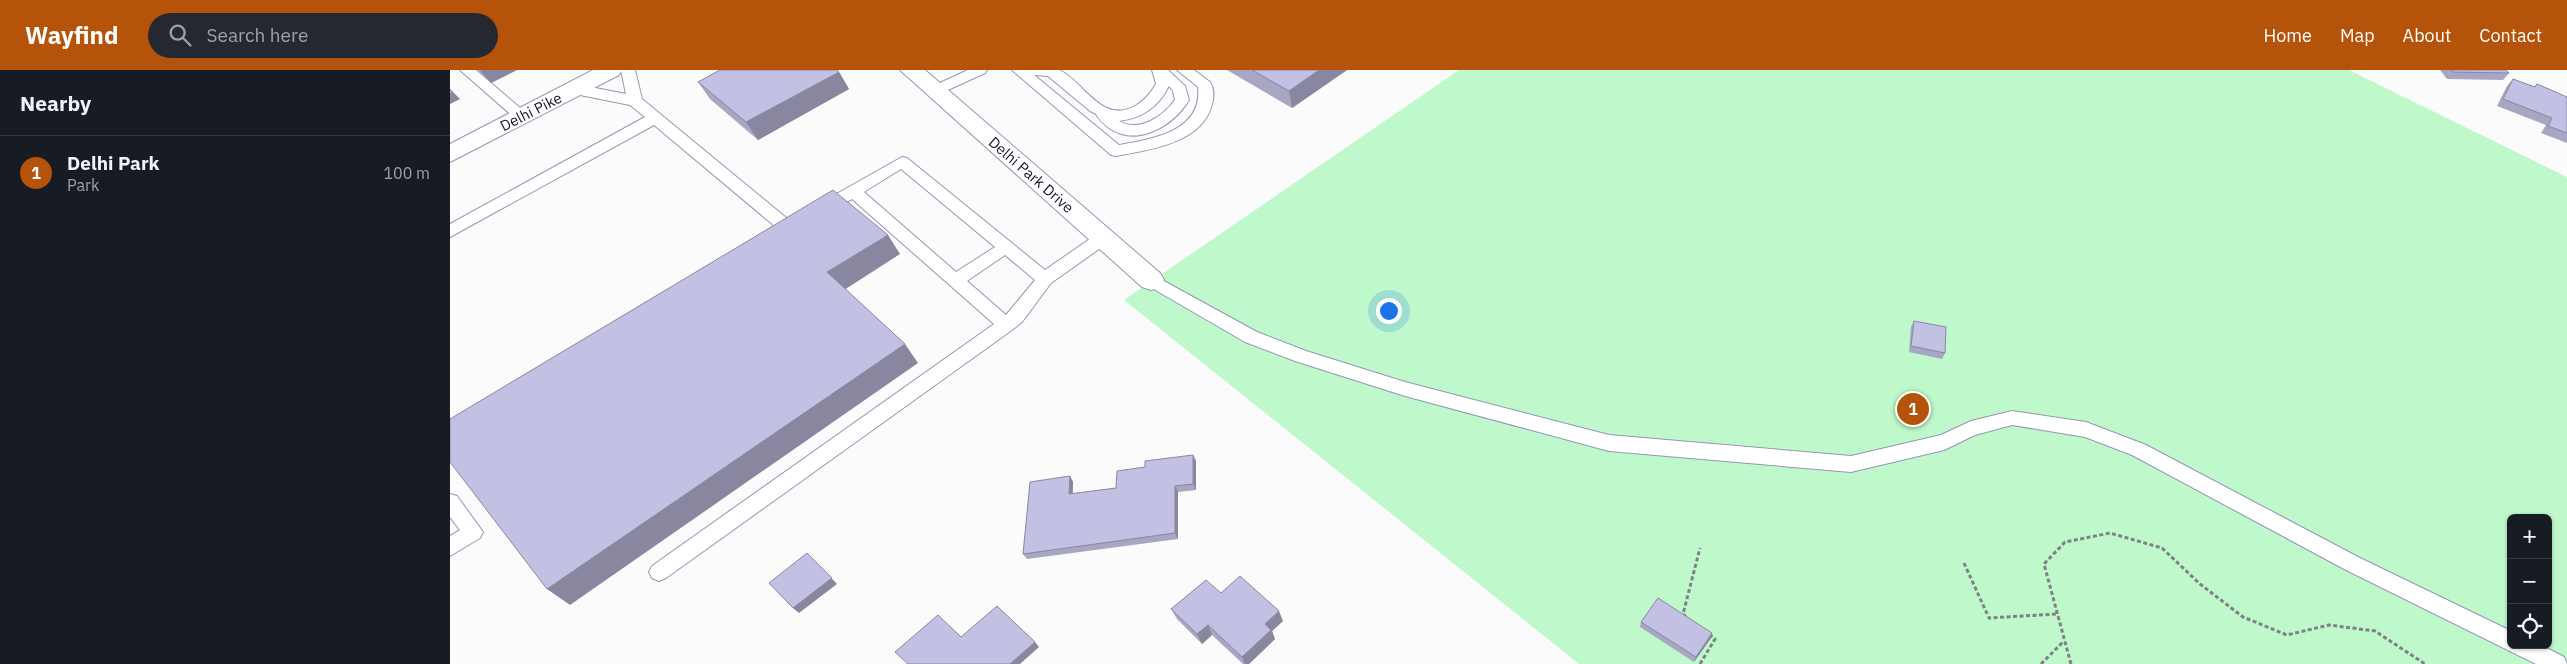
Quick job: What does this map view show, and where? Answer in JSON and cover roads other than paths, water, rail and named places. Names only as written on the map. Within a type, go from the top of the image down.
[{"type":"street","name":"Delhi Park Drive","points":[[911,70],[1151,280]]},
{"type":"street","name":"Delhi Pike","points":[[450,154],[522,117],[591,77]]},
{"type":"lane","points":[[467,70],[522,117]]},
{"type":"lane","points":[[628,70],[635,101]]},
{"type":"lane","points":[[1019,70],[1116,151],[1149,145],[1178,134],[1198,119],[1206,103],[1205,85],[1184,70]]},
{"type":"lane","points":[[1028,70],[1052,72],[1118,126],[1138,130],[1158,125],[1174,115],[1182,100],[1180,89],[1160,71]]},
{"type":"lane","points":[[1095,108],[1116,116],[1132,114],[1146,106],[1156,97],[1163,84],[1160,71]]},
{"type":"lane","points":[[934,91],[973,72]]},
{"type":"lane","points":[[591,77],[635,101],[656,117],[789,230]]},
{"type":"lane","points":[[450,231],[656,117]]},
{"type":"lane","points":[[772,240],[902,162],[1045,279]]},
{"type":"lane","points":[[853,191],[1006,324]]},
{"type":"lane","points":[[659,572],[1016,317],[1045,279],[1103,238]]},
{"type":"lane","points":[[955,281],[1006,247]]},
{"type":"lane","points":[[1151,280],[1251,337],[1301,356],[1405,389],[1608,443],[1851,464],[1944,442],[1971,429],[2012,418],[2086,430],[2139,450],[2353,564],[2507,639]]},
{"type":"lane","points":[[450,502],[473,532],[450,547]]},
{"type":"lane","points":[[2526,649],[2556,664]]},
{"type":"place","name":"Delhi Park","points":[[1913,409]]}]
